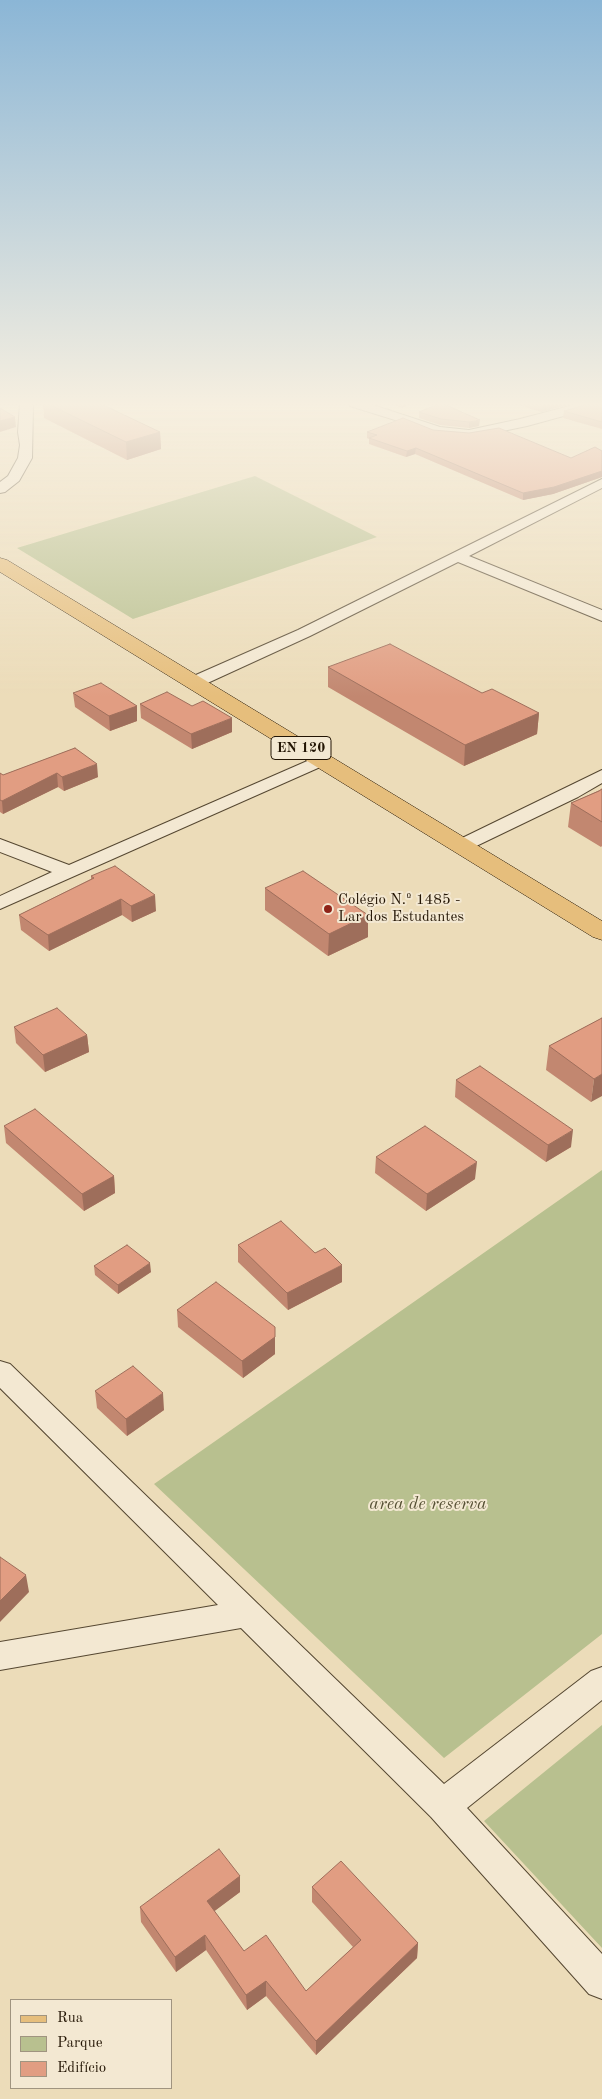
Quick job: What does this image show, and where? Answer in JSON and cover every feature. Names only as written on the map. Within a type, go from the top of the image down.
[{"type":"main road","name":"EN 120","points":[[0,564],[602,932]]},
{"type":"street","points":[[195,682],[296,637],[566,501]]},
{"type":"street","points":[[457,556],[602,616]]},
{"type":"street","points":[[0,903],[321,760]]},
{"type":"street","points":[[461,846],[571,793],[602,775]]},
{"type":"street","points":[[0,845],[69,872]]},
{"type":"street","points":[[0,1371],[443,1806],[602,1980]]},
{"type":"street","points":[[0,1656],[246,1614]]},
{"type":"street","points":[[443,1806],[602,1681]]},
{"type":"green space","points":[[173,501],[305,501],[377,537],[133,619],[17,548]]},
{"type":"green space","name":"area de reserva","points":[[602,1170],[602,1634],[444,1758],[154,1484]]},
{"type":"green space","points":[[602,1725],[602,1948],[484,1821]]},
{"type":"building","points":[[390,644],[482,693],[492,689],[539,713],[465,745],[328,667]]},
{"type":"building","points":[[101,683],[137,706],[109,716],[73,693]]},
{"type":"building","points":[[167,692],[192,706],[203,701],[232,718],[191,734],[140,704]]},
{"type":"building","points":[[75,748],[97,764],[62,777],[57,773],[2,801],[0,800],[0,773],[3,775]]},
{"type":"building","points":[[602,789],[602,822],[571,803],[599,791]]},
{"type":"building","points":[[115,866],[155,895],[131,906],[121,899],[48,935],[19,915],[94,878],[91,876]]},
{"type":"building","points":[[303,871],[368,915],[329,934],[265,888]]},
{"type":"building","points":[[57,1008],[87,1035],[43,1055],[14,1027]]},
{"type":"building","points":[[602,1018],[602,1074],[594,1079],[549,1046]]},
{"type":"building","points":[[480,1066],[573,1130],[548,1145],[456,1080]]},
{"type":"building","points":[[35,1109],[114,1176],[82,1194],[4,1126]]},
{"type":"building","points":[[425,1126],[477,1162],[427,1194],[376,1157]]},
{"type":"building","points":[[281,1221],[315,1253],[325,1248],[342,1265],[287,1293],[238,1245]]},
{"type":"building","points":[[127,1245],[150,1263],[118,1285],[94,1266]]},
{"type":"building","points":[[216,1282],[275,1327],[275,1337],[242,1361],[177,1310]]},
{"type":"building","points":[[133,1366],[163,1393],[126,1419],[95,1391]]},
{"type":"building","points":[[0,1557],[26,1575],[0,1601]]},
{"type":"building","points":[[219,1849],[240,1876],[207,1901],[244,1951],[266,1935],[306,1991],[361,1940],[312,1887],[341,1861],[418,1943],[316,2041],[266,1981],[246,1995],[205,1935],[175,1957],[140,1907]]},
{"type":"place","name":"Colégio N.º 1485 - Lar dos Estudantes","points":[[328,909]]}]
